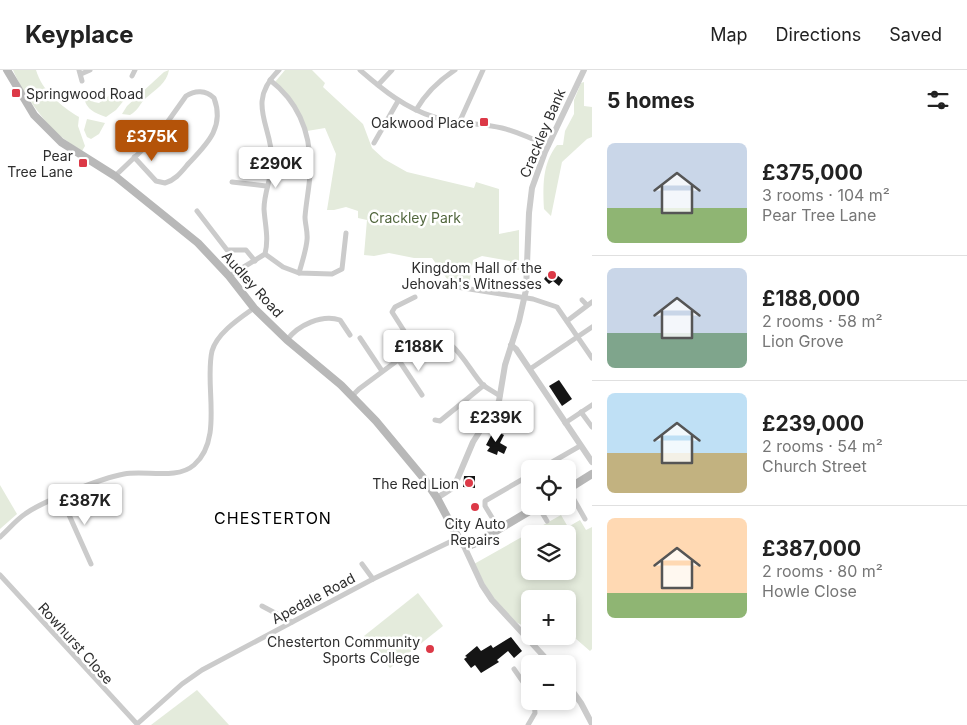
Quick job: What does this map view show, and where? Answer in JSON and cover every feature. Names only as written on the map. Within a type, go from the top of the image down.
[{"type":"main road","name":"Audley Road","points":[[7,70],[34,115],[45,127],[61,142],[115,176],[198,243],[230,276],[254,308],[287,340],[332,376],[352,396],[405,455],[437,498],[460,541]]},
{"type":"main road","points":[[576,484],[592,474]]},
{"type":"main road","points":[[460,541],[471,545],[523,515]]},
{"type":"street","points":[[82,81],[80,72],[90,70]]},
{"type":"street","points":[[268,70],[272,78],[297,108],[305,130],[310,173],[305,218],[307,238],[299,273]]},
{"type":"street","points":[[230,276],[265,254],[268,235],[264,208],[266,186],[272,164],[262,113],[262,103],[272,78],[279,70]]},
{"type":"street","points":[[360,70],[398,101],[416,110],[459,123],[503,128],[548,146]]},
{"type":"street","points":[[378,85],[392,70]]},
{"type":"street","points":[[416,110],[436,84],[455,70]]},
{"type":"street","points":[[459,123],[483,70]]},
{"type":"street","name":"Crackley Bank","points":[[437,498],[454,487],[473,442],[496,407],[500,396],[505,365],[524,298],[530,198],[537,170],[584,70]]},
{"type":"street","points":[[115,176],[134,157],[159,134],[186,96],[191,92],[204,92],[214,98],[216,115],[212,136],[171,182],[156,181],[134,157]]},
{"type":"street","points":[[374,143],[398,101]]},
{"type":"street","points":[[232,182],[266,186]]},
{"type":"street","points":[[197,211],[227,250],[246,250],[255,261]]},
{"type":"street","points":[[265,254],[283,267],[299,273],[332,274],[342,269],[346,233]]},
{"type":"street","points":[[457,287],[524,298],[557,307],[592,358]]},
{"type":"street","points":[[415,296],[395,307],[392,312],[415,348]]},
{"type":"street","points":[[567,321],[590,304],[582,300]]},
{"type":"street","points":[[0,537],[26,514],[60,497],[123,474],[175,473],[194,465],[204,451],[210,437],[212,350],[222,335],[254,308]]},
{"type":"street","points":[[287,340],[295,331],[324,318],[340,320],[350,336]]},
{"type":"street","points":[[530,369],[592,327]]},
{"type":"street","points":[[360,338],[382,371]]},
{"type":"street","points":[[352,396],[382,371],[429,338],[444,339],[451,344],[484,386],[500,396]]},
{"type":"street","points":[[511,345],[530,369],[592,462]]},
{"type":"street","points":[[398,359],[422,395]]},
{"type":"street","points":[[435,420],[440,421],[484,386]]},
{"type":"street","points":[[565,423],[592,405]]},
{"type":"street","points":[[581,412],[592,427]]},
{"type":"street","points":[[556,460],[580,446]]},
{"type":"street","points":[[499,529],[485,506],[485,501],[521,480]]},
{"type":"street","points":[[60,497],[91,564]]},
{"type":"street","points":[[576,504],[584,518]]},
{"type":"street","points":[[543,515],[547,521]]},
{"type":"street","points":[[460,541],[482,585],[492,600],[543,655]]},
{"type":"street","name":"Apedale Road","points":[[137,724],[182,684],[202,670],[373,579],[460,541]]},
{"type":"street","points":[[362,564],[373,579]]},
{"type":"street","name":"Rowhurst Close","points":[[0,575],[137,724]]},
{"type":"street","points":[[262,606],[292,622]]},
{"type":"street","points":[[514,669],[521,679]]},
{"type":"street","points":[[576,696],[592,724]]},
{"type":"street","points":[[528,725],[535,710]]},
{"type":"green space","points":[[13,70],[36,70],[47,91],[79,117],[78,126],[85,146],[82,151],[59,135],[46,122],[27,96]]},
{"type":"green space","points":[[169,70],[163,82],[135,111],[130,115],[122,114],[127,106],[164,72]]},
{"type":"green space","name":"Crackley Park","points":[[285,70],[312,70],[325,83],[323,87],[363,124],[372,148],[384,159],[407,172],[474,188],[476,182],[499,189],[499,234],[519,230],[519,270],[509,269],[510,261],[482,256],[473,260],[470,280],[465,285],[450,283],[432,258],[414,258],[389,253],[374,256],[364,255],[367,220],[358,218],[358,211],[346,207],[327,210],[336,154],[325,128],[307,131],[290,97],[275,82]]},
{"type":"green space","points":[[584,82],[584,106],[592,107],[592,137],[587,139],[562,162],[551,216],[544,209],[544,176],[552,152],[557,145],[563,145],[565,131],[574,114],[574,100],[581,83]]},
{"type":"green space","points":[[83,91],[94,102],[99,103],[114,92],[125,99],[116,110],[106,117],[89,108]]},
{"type":"green space","points":[[87,119],[105,123],[99,134],[91,139],[87,137],[84,130]]},
{"type":"green space","points":[[0,485],[17,514],[0,529]]},
{"type":"green space","points":[[561,515],[567,525],[543,525]]},
{"type":"green space","points":[[580,520],[586,530],[592,527],[592,649],[590,651],[576,639],[576,590],[521,590],[521,624],[503,610],[474,564],[521,538],[521,580],[576,580],[576,525],[571,525]]},
{"type":"green space","points":[[418,593],[443,626],[390,668],[364,636]]},
{"type":"green space","points":[[197,690],[229,725],[151,725]]},
{"type":"building","name":"Kingdom Hall of the Jehovah's Witnesses","points":[[551,270],[563,280],[559,286],[553,281],[549,284],[544,279]]},
{"type":"building","points":[[559,380],[572,399],[562,406],[549,386]]},
{"type":"building","points":[[494,430],[504,435],[500,443],[507,447],[504,454],[498,451],[497,455],[487,451],[490,447],[486,445]]},
{"type":"building","name":"The Red Lion","points":[[464,476],[475,476],[475,488],[463,487]]},
{"type":"building","points":[[511,637],[522,651],[514,658],[508,651],[497,660],[499,662],[481,673],[475,665],[471,668],[464,659],[477,646],[481,651],[491,645],[493,648]]},
{"type":"place","name":"Springwood Road","points":[[16,93]]},
{"type":"place","name":"Oakwood Place","points":[[484,122]]},
{"type":"place","name":"Pear Tree Lane","points":[[83,163]]},
{"type":"place","name":"Kingdom Hall of the Jehovah's Witnesses","points":[[552,275]]},
{"type":"place","name":"The Red Lion","points":[[469,483]]},
{"type":"place","name":"City Auto Repairs","points":[[475,507]]},
{"type":"place","name":"Chesterton Community Sports College","points":[[430,649]]},
{"type":"district","name":"CHESTERTON","points":[[273,518]]}]
